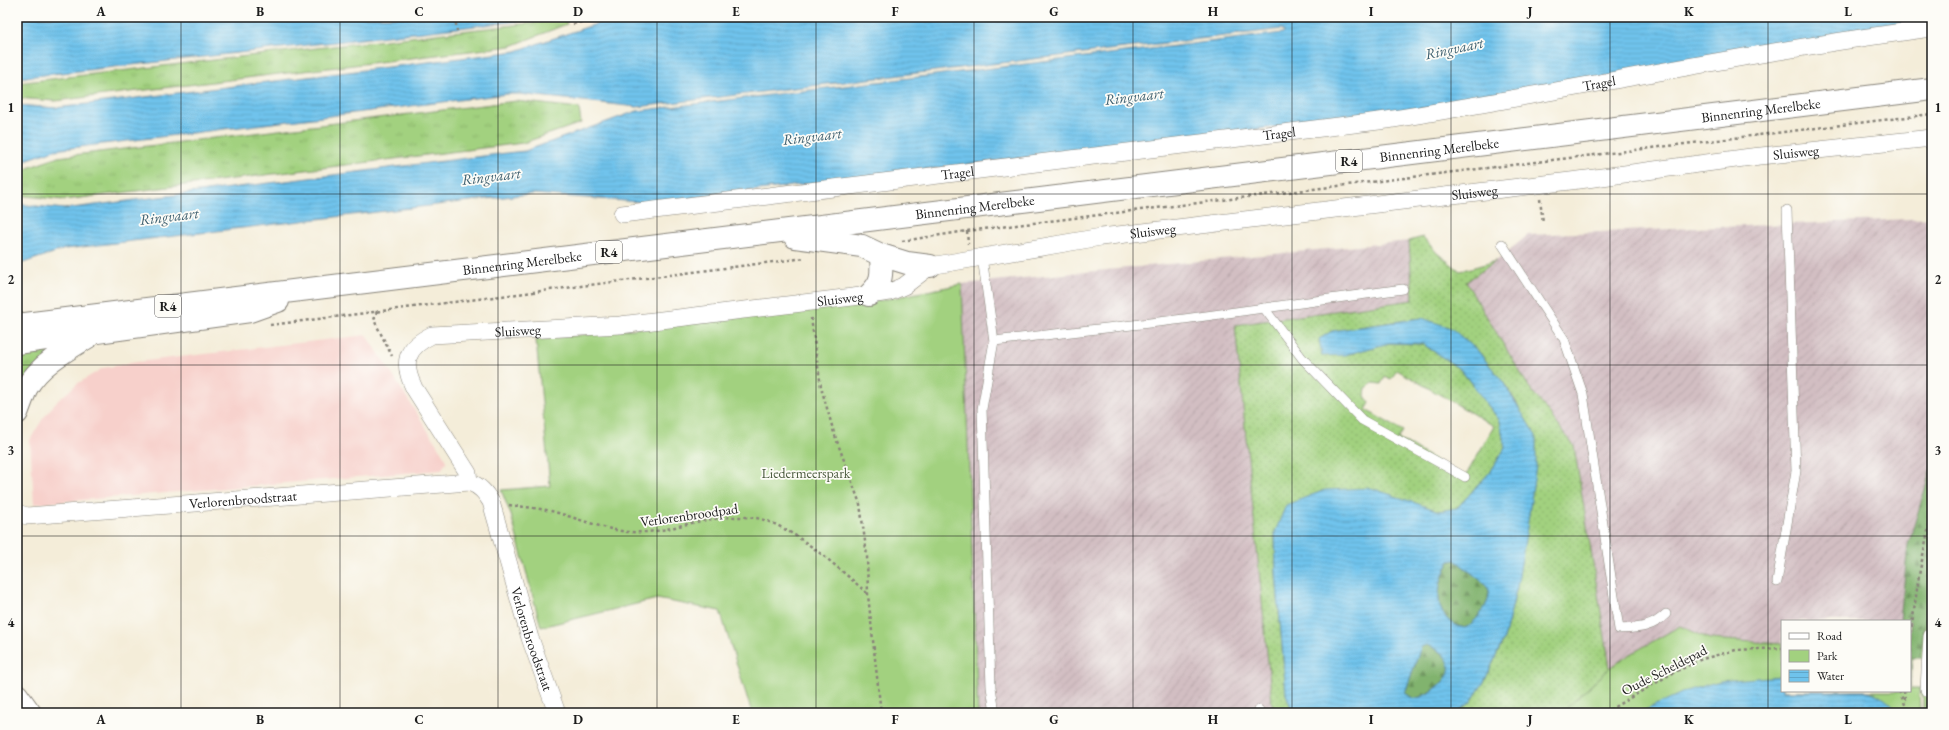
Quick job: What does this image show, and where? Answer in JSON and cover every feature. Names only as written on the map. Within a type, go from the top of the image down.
[{"type":"main road","name":"Binnenring Merelbeke","points":[[17,325],[1932,89]]},
{"type":"main road","name":"R4","points":[[766,233],[850,243],[862,246],[881,255],[922,266],[930,266]]},
{"type":"main road","points":[[869,295],[878,286],[882,272],[881,255]]},
{"type":"main road","points":[[17,343],[96,334],[250,311],[319,287]]},
{"type":"main road","points":[[17,413],[27,388],[40,371],[61,354],[96,334]]},
{"type":"main road","points":[[17,695],[30,713]]},
{"type":"street","name":"Tragel","points":[[622,214],[1387,120],[1693,67],[1932,28]]},
{"type":"street","name":"Sluisweg","points":[[469,482],[468,473],[414,388],[408,375],[407,362],[410,351],[419,341],[432,335],[620,325],[869,295],[890,292],[904,286],[930,266],[1100,237],[1752,157],[1932,138]]},
{"type":"street","name":"Verlorenbroodstraat","points":[[17,514],[27,516],[469,482],[476,484],[483,490],[491,502],[530,638],[557,713]]},
{"type":"street","points":[[1928,689],[1932,636]]},
{"type":"lane","points":[[1777,582],[1796,471],[1787,210]]},
{"type":"lane","points":[[1502,244],[1564,339],[1583,394],[1619,629],[1645,628],[1658,622],[1666,614]]},
{"type":"lane","points":[[982,256],[994,341],[982,409],[992,687],[995,713]]},
{"type":"lane","points":[[994,341],[1184,319],[1403,289]]},
{"type":"lane","points":[[1264,308],[1302,358],[1362,420],[1465,477]]},
{"type":"path","points":[[455,17],[457,31]]},
{"type":"path","points":[[573,24],[601,17]]},
{"type":"path","points":[[901,242],[967,231],[1932,114]]},
{"type":"path","points":[[1539,184],[1543,222]]},
{"type":"path","points":[[377,311],[809,258]]},
{"type":"path","points":[[808,303],[821,387],[834,433],[860,504],[867,556],[868,595],[881,713]]},
{"type":"path","name":"Verlorenbroodpad","points":[[491,502],[549,511],[628,532],[651,533],[706,520],[732,517],[757,518],[777,525],[799,539],[846,574],[868,595]]},
{"type":"path","points":[[1911,632],[1920,568],[1932,511]]},
{"type":"path","name":"Oude Scheldepad","points":[[1604,713],[1671,674],[1702,659],[1736,650],[1781,648]]},
{"type":"path","points":[[1900,692],[1906,702]]},
{"type":"path","points":[[1904,692],[1909,713]]},
{"type":"shaded area","points":[[1932,218],[1932,466],[1908,545],[1900,620],[1781,620],[1781,644],[1710,639],[1680,626],[1629,655],[1610,668],[1574,446],[1529,387],[1466,282],[1496,261],[1528,235]]},
{"type":"shaded area","points":[[1409,241],[1413,300],[1235,325],[1273,713],[978,713],[962,284]]},
{"type":"shaded area","points":[[367,335],[446,459],[446,463],[441,470],[34,504],[30,440],[42,420],[55,403],[77,384],[103,368],[137,362]]},
{"type":"green space","points":[[565,19],[567,24],[511,46],[55,101],[17,98],[17,83]]},
{"type":"green space","points":[[516,101],[579,108],[581,123],[523,143],[64,200],[17,195],[17,172],[58,157]]},
{"type":"green space","points":[[1423,237],[1437,253],[1460,271],[1496,261],[1466,282],[1529,387],[1574,446],[1610,668],[1561,713],[1456,713],[1470,703],[1484,682],[1504,639],[1517,587],[1517,403],[1503,382],[1478,351],[1422,318],[1332,331],[1345,355],[1388,343],[1423,344],[1461,370],[1500,421],[1505,448],[1491,471],[1457,508],[1439,511],[1407,501],[1275,532],[1276,573],[1286,694],[1293,713],[1273,713],[1235,325],[1413,300],[1409,241]],"holes":[[[1397,370],[1494,426],[1465,477],[1398,439],[1403,431],[1366,410],[1370,403],[1365,396],[1366,388],[1373,383],[1381,384],[1385,376],[1391,379]]]},
{"type":"green space","name":"Liedermeerspark","points":[[962,284],[978,713],[752,713],[720,611],[657,599],[541,627],[511,515],[501,490],[550,486],[536,340],[877,301]]},
{"type":"green space","points":[[59,345],[17,387],[17,350]]},
{"type":"green space","points":[[1932,466],[1932,569],[1920,658],[1912,658],[1911,672],[1911,620],[1900,620],[1908,545]]},
{"type":"green space","points":[[1455,560],[1484,583],[1489,590],[1489,596],[1482,612],[1470,625],[1465,628],[1454,624],[1446,618],[1441,610],[1439,601],[1439,591],[1445,570],[1450,561]]},
{"type":"green space","points":[[1932,569],[1932,659],[1920,658]]},
{"type":"green space","points":[[1680,626],[1710,639],[1781,644],[1781,692],[1911,692],[1911,688],[1919,688],[1920,713],[1561,713],[1610,668],[1629,655]]},
{"type":"green space","points":[[1426,645],[1434,648],[1442,654],[1448,661],[1450,668],[1448,675],[1443,681],[1428,693],[1414,699],[1405,693],[1421,647]]},
{"type":"green space","points":[[1919,688],[1932,689],[1932,713],[1925,713],[1923,711],[1923,697]]},
{"type":"water","points":[[17,17],[554,17],[17,78]]},
{"type":"water","name":"Ringvaart","points":[[617,17],[1921,17],[1919,24],[1406,111],[652,203],[534,194],[520,195],[65,249],[17,265],[17,204],[64,209],[525,151],[637,111],[1284,32],[1282,29],[637,107],[520,94],[507,94],[54,150],[17,163],[17,105],[56,108],[516,51]]},
{"type":"water","points":[[1422,318],[1451,328],[1478,351],[1503,382],[1536,436],[1536,466],[1527,528],[1517,587],[1504,639],[1484,682],[1470,703],[1456,713],[1293,713],[1286,694],[1276,573],[1275,532],[1286,505],[1325,490],[1371,488],[1439,511],[1457,508],[1491,471],[1505,448],[1500,421],[1461,370],[1423,344],[1389,343],[1345,355],[1322,356],[1319,339],[1332,331]],"holes":[[[1455,560],[1484,583],[1489,590],[1489,596],[1482,612],[1470,625],[1465,628],[1454,624],[1446,618],[1441,610],[1439,601],[1439,591],[1445,570],[1450,561]],[[1426,645],[1436,649],[1447,659],[1449,667],[1448,674],[1438,687],[1414,699],[1405,693],[1421,647]]]},
{"type":"water","points":[[1781,676],[1781,692],[1871,692],[1889,702],[1896,713],[1639,713],[1686,691],[1720,681]]}]
